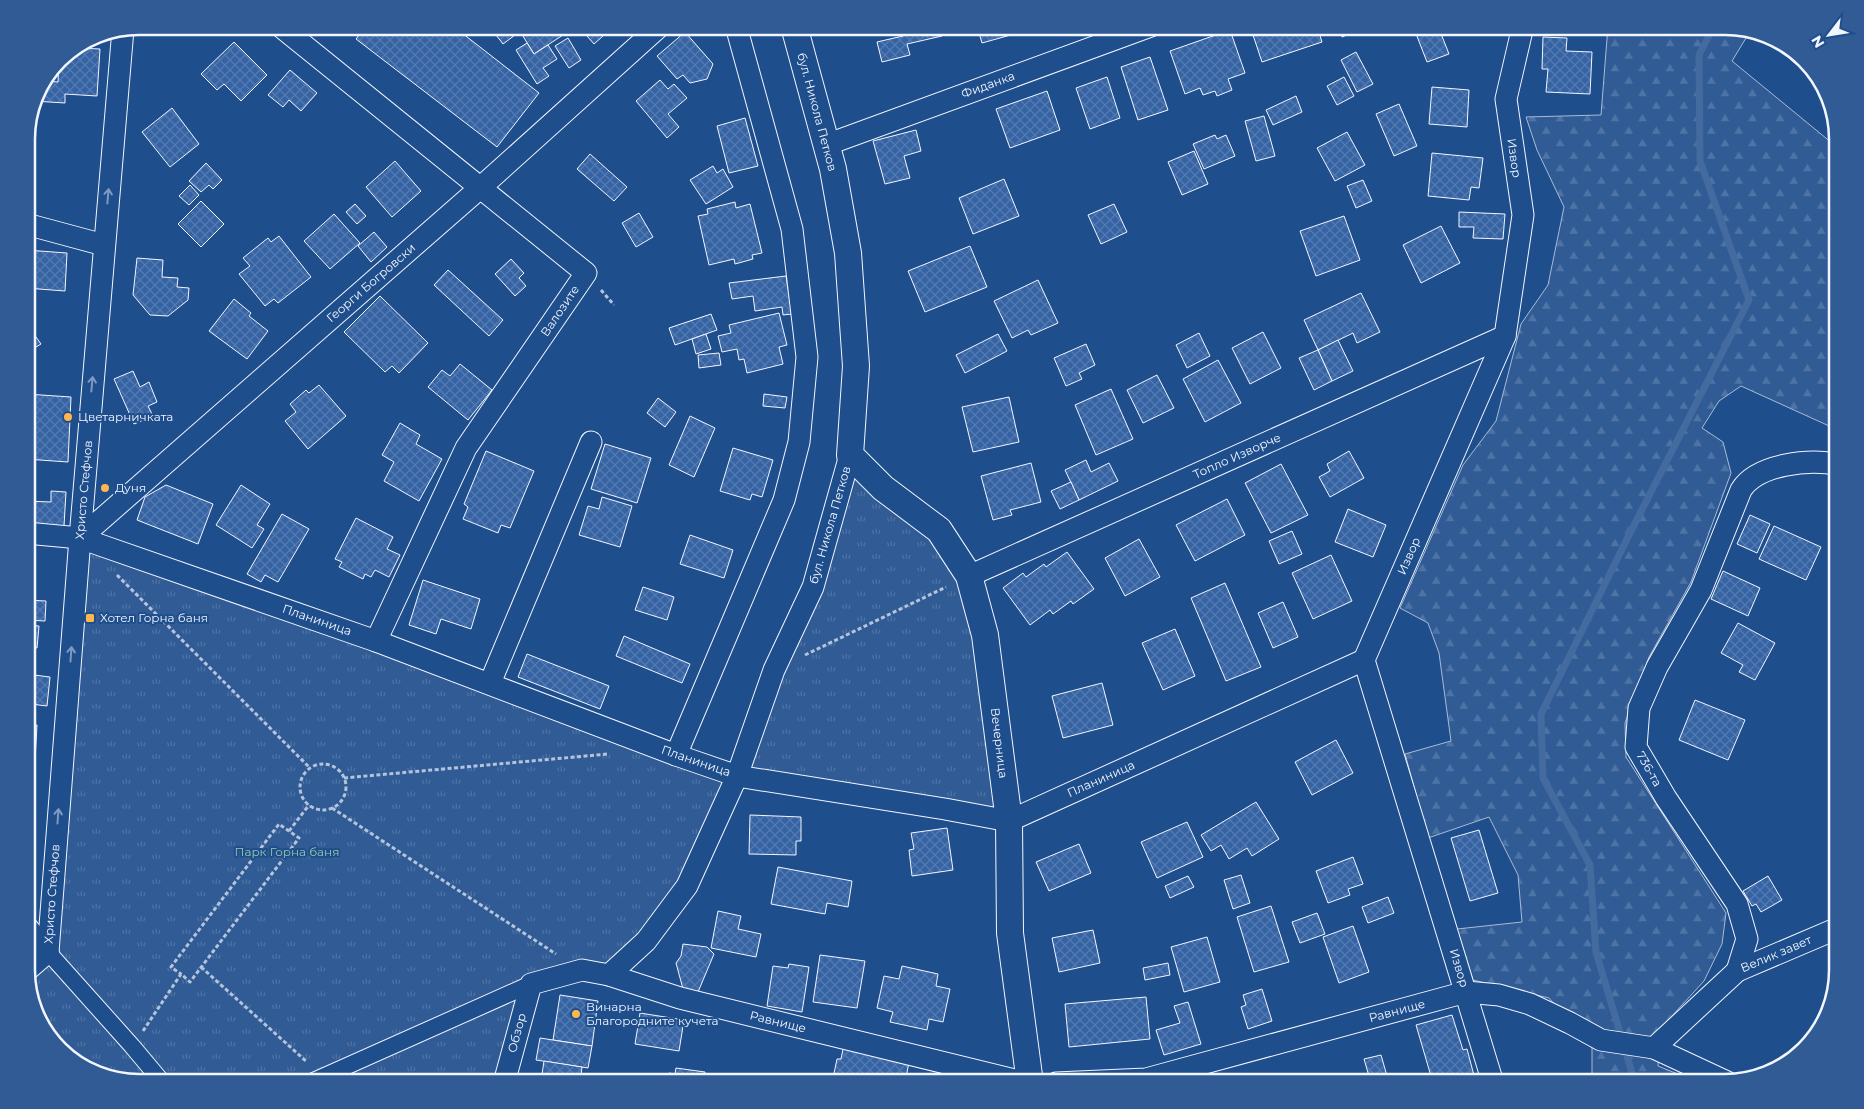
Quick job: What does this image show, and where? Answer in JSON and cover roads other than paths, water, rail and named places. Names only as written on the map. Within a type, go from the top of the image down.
[{"type":"street","name":"Валозите","points":[[291,35],[586,273],[466,448],[376,640]]},
{"type":"street","name":"Георги Богровски","points":[[80,538],[480,188],[650,35]]},
{"type":"street","points":[[676,755],[784,500],[799,442],[806,357],[792,229],[738,35]]},
{"type":"street","name":"бул. Никола Петков","points":[[609,975],[646,942],[687,886],[737,776],[774,670],[813,588],[850,455],[856,366],[848,254],[833,169],[796,35]]},
{"type":"street","name":"Фиданка","points":[[826,145],[1126,35]]},
{"type":"street","name":"Извор","points":[[1490,1074],[1364,660],[1505,336],[1523,215],[1506,99],[1521,35]]},
{"type":"street","name":"Христо Стефчов","points":[[48,952],[80,538],[122,36]]},
{"type":"street","points":[[35,226],[104,245]]},
{"type":"street","name":"Топло Изворче","points":[[969,576],[1505,336]]},
{"type":"street","points":[[490,683],[591,442]]},
{"type":"street","name":"Вечерница","points":[[850,455],[883,488],[939,530],[969,576],[985,635],[1009,821],[1010,933],[1028,1074]]},
{"type":"street","name":"736-та","points":[[1737,970],[1747,939],[1737,904],[1666,798],[1636,747],[1639,708],[1657,667],[1700,590],[1746,482],[1770,470],[1795,464],[1812,461],[1829,464]]},
{"type":"street","name":"Планиница","points":[[35,534],[80,538],[376,640],[676,755],[737,776],[946,809],[1009,821],[1364,660]]},
{"type":"street","name":"Велик завет","points":[[1654,1048],[1737,970],[1829,932]]},
{"type":"street","points":[[35,937],[155,1074]]},
{"type":"street","points":[[35,963],[48,952]]},
{"type":"street","name":"Равнище","points":[[531,984],[582,970],[609,975],[680,998],[992,1074]]},
{"type":"street","points":[[329,1074],[531,984]]},
{"type":"street","name":"Обзор","points":[[506,1074],[531,984]]},
{"type":"street","name":"Равнище","points":[[1168,1074],[1466,992],[1499,995],[1530,1004],[1600,1040],[1654,1048],[1710,1074]]},
{"type":"waterway","points":[[1632,1074],[1596,952],[1590,865],[1543,778],[1541,714],[1628,537],[1749,300],[1700,161],[1699,55],[1709,35]]},
{"type":"place","name":"Цветарничката","points":[[68,417]]},
{"type":"place","name":"Дуня","points":[[105,488]]},
{"type":"place","name":"Хотел Горна баня","points":[[90,618]]},
{"type":"place","name":"Винарна Благородните кучета","points":[[576,1014]]},
{"type":"park label","name":"Парк Горна баня","points":[[287,852]]}]
